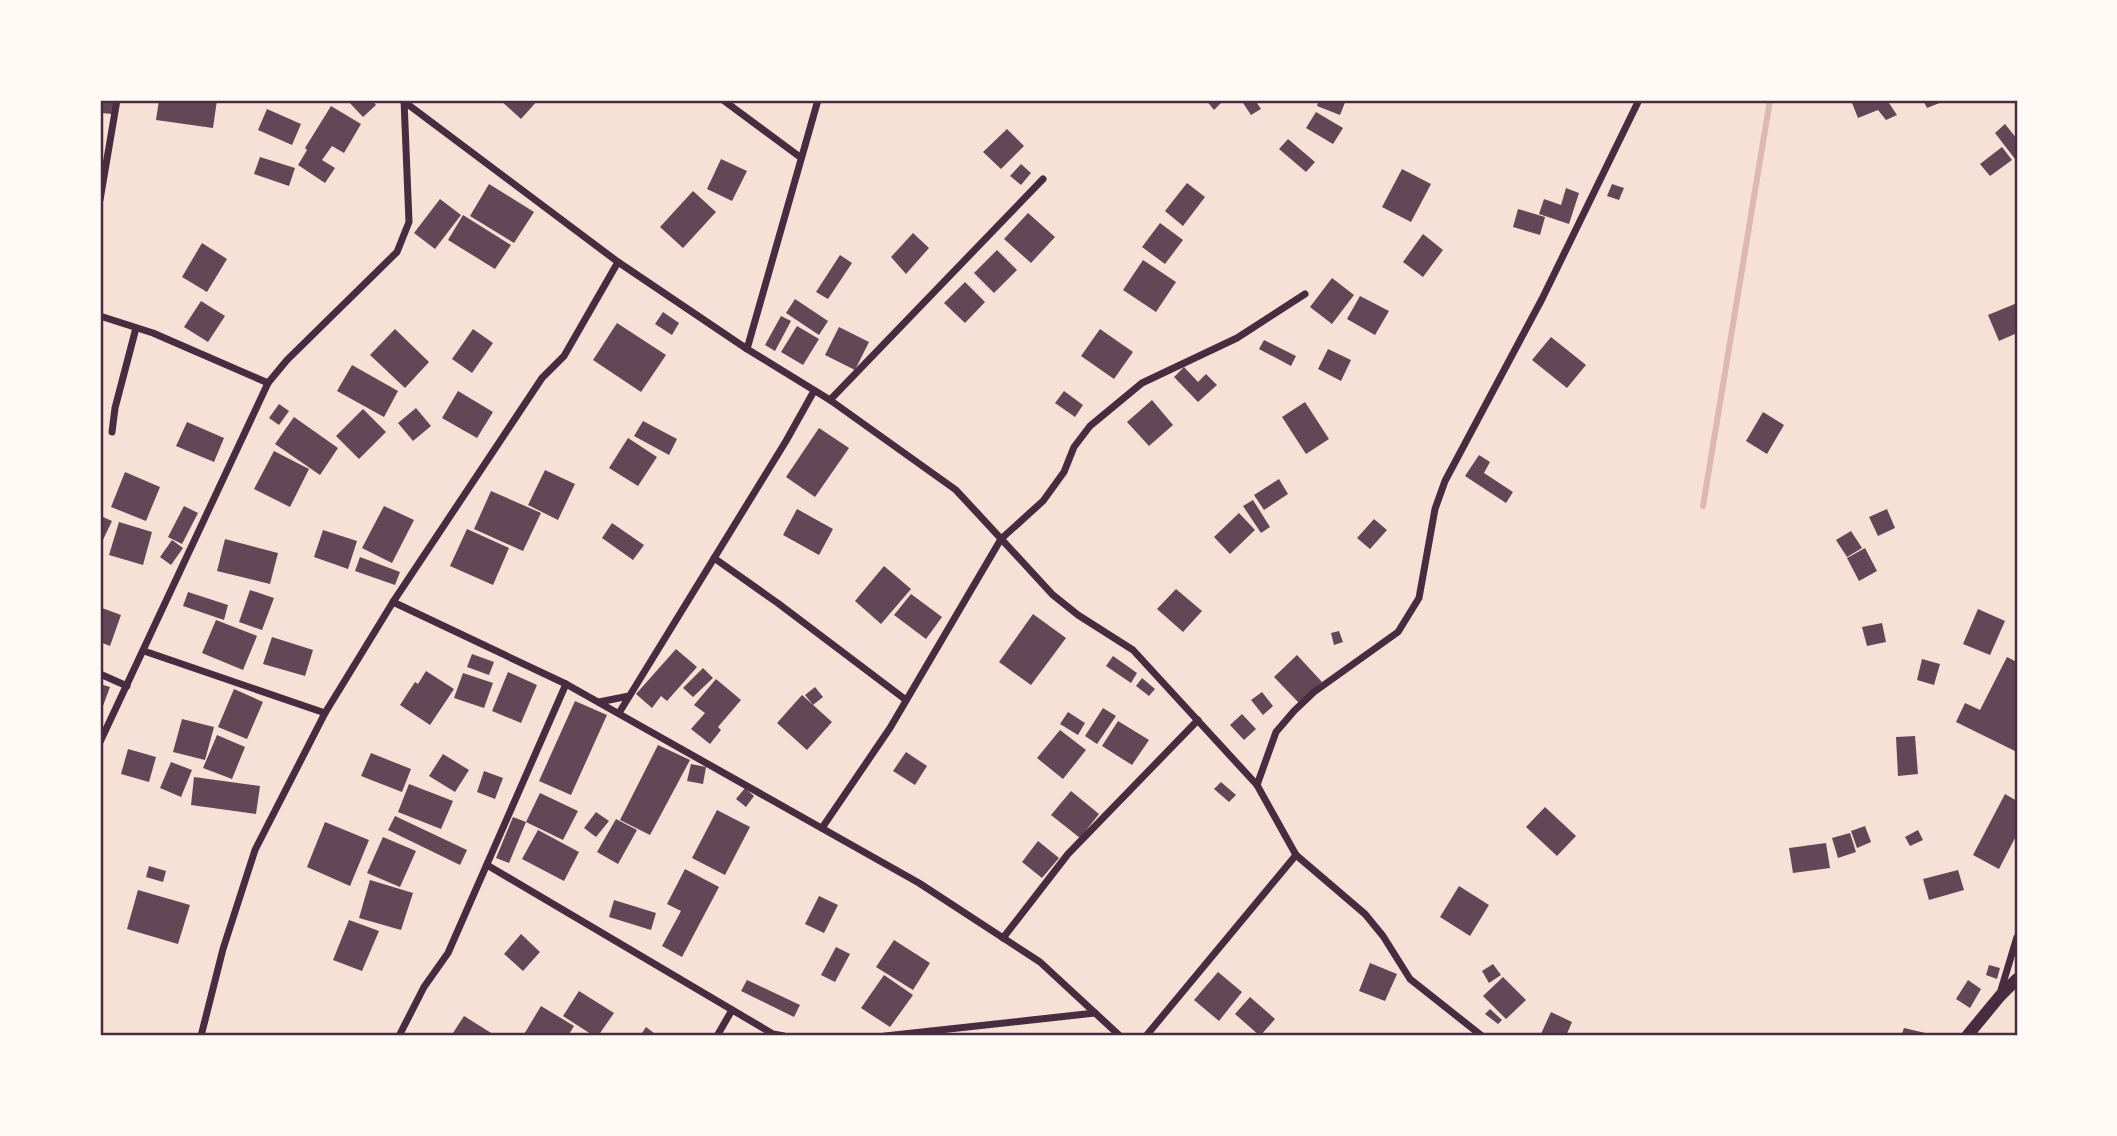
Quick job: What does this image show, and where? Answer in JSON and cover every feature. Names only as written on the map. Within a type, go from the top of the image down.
[{"type":"street","points":[[100,200],[117,100]]},
{"type":"street","points":[[403,100],[618,262],[747,349],[830,400],[956,490],[1052,595],[1133,650],[1257,785],[1296,855],[1366,914],[1384,936],[1410,979],[1482,1036]]},
{"type":"street","points":[[100,743],[268,383],[287,360],[397,252],[409,222],[403,100]]},
{"type":"street","points":[[723,100],[800,157]]},
{"type":"street","points":[[747,349],[818,100]]},
{"type":"street","points":[[1257,785],[1276,732],[1294,711],[1314,692],[1398,632],[1419,598],[1435,509],[1445,481],[1542,299],[1639,100]]},
{"type":"street","points":[[830,400],[1043,179]]},
{"type":"street","points":[[201,1036],[223,949],[255,850],[325,713],[393,603],[542,379],[564,356],[618,262]]},
{"type":"street","points":[[822,828],[890,728],[1001,539],[1043,500],[1063,472],[1074,447],[1090,426],[1142,383],[1237,338],[1305,294]]},
{"type":"street","points":[[100,316],[136,328],[268,383]]},
{"type":"street","points":[[112,432],[115,408],[136,328]]},
{"type":"street","points":[[619,713],[814,391]]},
{"type":"street","points":[[714,558],[906,700]]},
{"type":"street","points":[[393,603],[566,684],[919,883],[1040,962],[1120,1036]]},
{"type":"street","points":[[144,651],[325,713]]},
{"type":"street","points":[[100,674],[127,686]]},
{"type":"street","points":[[399,1036],[424,987],[448,953],[566,684]]},
{"type":"street","points":[[599,702],[629,696]]},
{"type":"street","points":[[1003,938],[1068,854],[1198,720]]},
{"type":"street","points":[[1146,1036],[1296,855]]},
{"type":"street","points":[[487,865],[773,1034],[784,1036]]},
{"type":"street","points":[[2000,996],[2017,937]]},
{"type":"street","points":[[1967,1036],[2017,979]]},
{"type":"street","points":[[717,1036],[732,1010]]},
{"type":"street","points":[[885,1036],[1095,1013]]},
{"type":"building","points":[[159,100],[217,100],[213,128],[156,120]]},
{"type":"building","points":[[347,100],[372,100],[376,105],[363,117]]},
{"type":"building","points":[[500,100],[538,100],[521,119]]},
{"type":"building","points":[[1206,100],[1222,100],[1223,101],[1214,110]]},
{"type":"building","points":[[1241,100],[1255,100],[1261,109],[1251,115]]},
{"type":"building","points":[[1319,100],[1346,100],[1340,115],[1317,106]]},
{"type":"building","points":[[1862,100],[1887,100],[1897,115],[1886,120],[1878,110],[1858,118],[1852,103]]},
{"type":"building","points":[[1923,100],[1947,100],[1927,108]]},
{"type":"building","points":[[100,101],[113,102],[113,114],[100,113]]},
{"type":"building","points":[[331,106],[361,124],[344,153],[332,146],[322,160],[335,168],[325,183],[298,165],[307,150],[305,148]]},
{"type":"building","points":[[267,109],[301,124],[292,145],[258,130]]},
{"type":"building","points":[[1316,112],[1343,128],[1333,144],[1306,128]]},
{"type":"building","points":[[2005,124],[2017,139],[2015,159],[1995,133]]},
{"type":"building","points":[[1007,129],[1024,146],[1001,169],[983,152]]},
{"type":"building","points":[[1288,139],[1315,162],[1306,172],[1279,149]]},
{"type":"building","points":[[2002,147],[2012,160],[1990,176],[1980,164]]},
{"type":"building","points":[[260,157],[295,168],[289,186],[254,174]]},
{"type":"building","points":[[721,159],[747,171],[732,201],[707,189]]},
{"type":"building","points":[[1021,164],[1031,173],[1021,185],[1010,176]]},
{"type":"building","points":[[1402,169],[1431,184],[1411,222],[1382,207]]},
{"type":"building","points":[[1187,183],[1205,197],[1183,226],[1165,211]]},
{"type":"building","points":[[489,184],[534,212],[514,243],[470,216]]},
{"type":"building","points":[[1612,184],[1624,188],[1619,200],[1607,196]]},
{"type":"building","points":[[1566,188],[1579,193],[1569,224],[1539,214],[1544,199],[1561,205]]},
{"type":"building","points":[[693,191],[716,212],[683,248],[660,227]]},
{"type":"building","points":[[440,199],[461,215],[435,249],[414,233]]},
{"type":"building","points":[[1518,209],[1545,217],[1540,235],[1513,227]]},
{"type":"building","points":[[1028,213],[1055,237],[1031,263],[1004,239]]},
{"type":"building","points":[[463,215],[511,245],[495,269],[448,240]]},
{"type":"building","points":[[1160,223],[1183,240],[1165,264],[1142,247]]},
{"type":"building","points":[[913,233],[929,248],[906,274],[891,257]]},
{"type":"building","points":[[1423,234],[1443,250],[1423,277],[1403,262]]},
{"type":"building","points":[[202,243],[227,259],[207,292],[182,277]]},
{"type":"building","points":[[997,250],[1017,270],[994,293],[974,273]]},
{"type":"building","points":[[840,255],[852,263],[828,299],[816,292]]},
{"type":"building","points":[[1143,260],[1176,282],[1156,312],[1123,290]]},
{"type":"building","points":[[1332,278],[1354,295],[1332,324],[1310,307]]},
{"type":"building","points":[[965,282],[985,302],[965,323],[944,303]]},
{"type":"building","points":[[1360,296],[1389,311],[1375,335],[1347,319]]},
{"type":"building","points":[[795,299],[828,321],[819,335],[786,313]]},
{"type":"building","points":[[201,301],[225,316],[208,342],[184,327]]},
{"type":"building","points":[[2017,303],[2017,333],[1999,341],[1988,315]]},
{"type":"building","points":[[663,312],[679,323],[672,335],[655,324]]},
{"type":"building","points":[[781,316],[791,321],[775,351],[765,345]]},
{"type":"building","points":[[617,323],[666,355],[641,392],[593,360]]},
{"type":"building","points":[[797,326],[819,339],[803,365],[781,352]]},
{"type":"building","points":[[839,327],[869,342],[855,370],[825,355]]},
{"type":"building","points":[[395,329],[429,362],[405,388],[370,355]]},
{"type":"building","points":[[473,329],[493,343],[472,373],[452,359]]},
{"type":"building","points":[[1100,329],[1133,352],[1114,379],[1081,356]]},
{"type":"building","points":[[1551,337],[1586,365],[1567,388],[1532,360]]},
{"type":"building","points":[[1264,340],[1296,356],[1291,366],[1259,349]]},
{"type":"building","points":[[1328,349],[1351,360],[1341,381],[1318,369]]},
{"type":"building","points":[[352,365],[398,391],[384,417],[337,391]]},
{"type":"building","points":[[1184,367],[1198,382],[1206,374],[1217,385],[1198,402],[1174,377]]},
{"type":"building","points":[[458,391],[493,412],[477,438],[442,418]]},
{"type":"building","points":[[1064,391],[1083,405],[1075,417],[1055,403]]},
{"type":"building","points":[[1152,400],[1173,425],[1149,446],[1127,422]]},
{"type":"building","points":[[1305,402],[1329,439],[1306,454],[1282,417]]},
{"type":"building","points":[[279,404],[289,411],[279,425],[269,418]]},
{"type":"building","points":[[416,408],[431,426],[413,441],[398,423]]},
{"type":"building","points":[[363,409],[386,432],[359,459],[336,436]]},
{"type":"building","points":[[1763,412],[1784,425],[1767,454],[1746,441]]},
{"type":"building","points":[[294,417],[338,448],[320,475],[275,444]]},
{"type":"building","points":[[643,421],[677,439],[669,455],[634,436]]},
{"type":"building","points":[[187,422],[224,438],[214,462],[176,446]]},
{"type":"building","points":[[819,428],[849,448],[815,497],[786,477]]},
{"type":"building","points":[[628,438],[657,457],[638,486],[609,468]]},
{"type":"building","points":[[274,451],[309,469],[290,507],[254,489]]},
{"type":"building","points":[[1479,455],[1490,462],[1484,473],[1513,492],[1506,503],[1465,476]]},
{"type":"building","points":[[545,470],[575,484],[558,520],[528,505]]},
{"type":"building","points":[[125,472],[160,487],[146,521],[111,507]]},
{"type":"building","points":[[1279,479],[1288,494],[1264,510],[1254,495]]},
{"type":"building","points":[[491,491],[541,513],[523,551],[474,529]]},
{"type":"building","points":[[1253,500],[1270,527],[1261,533],[1243,506]]},
{"type":"building","points":[[184,506],[198,513],[182,544],[168,537]]},
{"type":"building","points":[[384,506],[414,520],[392,563],[362,548]]},
{"type":"building","points":[[797,509],[833,529],[819,555],[783,535]]},
{"type":"building","points":[[1887,509],[1895,528],[1878,536],[1869,517]]},
{"type":"building","points":[[1239,513],[1255,530],[1230,554],[1214,537]]},
{"type":"building","points":[[103,517],[112,521],[100,546],[100,523]]},
{"type":"building","points":[[1374,519],[1387,530],[1370,549],[1357,538]]},
{"type":"building","points":[[119,522],[152,532],[143,565],[109,555]]},
{"type":"building","points":[[612,523],[644,545],[633,560],[602,538]]},
{"type":"building","points":[[467,529],[509,548],[493,585],[450,566]]},
{"type":"building","points":[[323,530],[357,541],[348,569],[314,557]]},
{"type":"building","points":[[1851,531],[1862,548],[1847,557],[1836,540]]},
{"type":"building","points":[[225,539],[278,553],[270,584],[217,571]]},
{"type":"building","points":[[172,540],[183,548],[171,565],[160,557]]},
{"type":"building","points":[[1865,548],[1877,571],[1859,581],[1847,558]]},
{"type":"building","points":[[360,557],[400,572],[395,585],[355,571]]},
{"type":"building","points":[[884,566],[911,589],[881,624],[855,601]]},
{"type":"building","points":[[1176,589],[1202,611],[1183,632],[1157,609]]},
{"type":"building","points":[[250,590],[274,598],[262,630],[239,622]]},
{"type":"building","points":[[188,592],[228,605],[224,620],[183,606]]},
{"type":"building","points":[[911,594],[942,617],[926,639],[894,615]]},
{"type":"building","points":[[102,608],[121,615],[110,646],[100,642]]},
{"type":"building","points":[[1978,609],[2005,621],[1990,655],[1963,644]]},
{"type":"building","points":[[1033,614],[1066,638],[1031,685],[999,662]]},
{"type":"building","points":[[216,620],[257,636],[243,670],[202,653]]},
{"type":"building","points":[[1882,623],[1886,642],[1867,646],[1862,627]]},
{"type":"building","points":[[1339,631],[1343,642],[1334,645],[1331,633]]},
{"type":"building","points":[[272,637],[313,650],[305,676],[263,664]]},
{"type":"building","points":[[676,649],[697,667],[667,701],[661,696],[652,708],[636,694]]},
{"type":"building","points":[[472,654],[494,662],[489,675],[467,667]]},
{"type":"building","points":[[1297,655],[1322,682],[1299,703],[1274,677]]},
{"type":"building","points":[[1113,656],[1137,673],[1131,683],[1106,666]]},
{"type":"building","points":[[2007,657],[2017,662],[2017,752],[1956,722],[1965,703],[1980,710]]},
{"type":"building","points":[[1922,659],[1940,664],[1934,685],[1917,680]]},
{"type":"building","points":[[703,668],[713,678],[693,697],[683,688]]},
{"type":"building","points":[[426,671],[454,689],[430,725],[400,705]]},
{"type":"building","points":[[508,672],[537,685],[521,723],[492,711]]},
{"type":"building","points":[[463,673],[493,683],[484,708],[454,698]]},
{"type":"building","points":[[1142,678],[1155,689],[1149,696],[1136,686]]},
{"type":"building","points":[[716,679],[741,700],[718,727],[721,730],[710,744],[691,729],[705,713],[694,705]]},
{"type":"building","points":[[100,684],[110,687],[100,714]]},
{"type":"building","points":[[815,687],[823,697],[813,705],[805,695]]},
{"type":"building","points":[[234,689],[263,702],[247,739],[218,727]]},
{"type":"building","points":[[1262,692],[1273,706],[1263,715],[1251,700]]},
{"type":"building","points":[[802,695],[832,722],[807,750],[777,723]]},
{"type":"building","points":[[575,701],[607,715],[571,795],[539,781]]},
{"type":"building","points":[[1103,708],[1116,716],[1097,744],[1085,736]]},
{"type":"building","points":[[1068,712],[1085,723],[1078,735],[1060,724]]},
{"type":"building","points":[[1242,714],[1256,729],[1244,740],[1230,725]]},
{"type":"building","points":[[182,719],[214,727],[205,760],[173,752]]},
{"type":"building","points":[[1118,721],[1149,740],[1132,765],[1102,746]]},
{"type":"building","points":[[1060,730],[1086,750],[1063,779],[1037,758]]},
{"type":"building","points":[[217,735],[245,747],[232,779],[203,768]]},
{"type":"building","points":[[1915,736],[1918,774],[1898,776],[1896,737]]},
{"type":"building","points":[[658,745],[690,760],[650,835],[620,820]]},
{"type":"building","points":[[128,749],[156,757],[149,782],[121,774]]},
{"type":"building","points":[[906,752],[927,766],[915,785],[893,771]]},
{"type":"building","points":[[371,753],[411,769],[402,792],[361,776]]},
{"type":"building","points":[[443,754],[469,770],[455,792],[429,776]]},
{"type":"building","points":[[171,762],[192,770],[181,797],[160,788]]},
{"type":"building","points":[[691,764],[706,767],[703,784],[687,781]]},
{"type":"building","points":[[484,771],[503,778],[495,799],[477,792]]},
{"type":"building","points":[[194,777],[260,786],[256,814],[191,805]]},
{"type":"building","points":[[1221,782],[1236,795],[1229,802],[1214,789]]},
{"type":"building","points":[[409,784],[453,801],[441,829],[398,812]]},
{"type":"building","points":[[745,788],[754,796],[746,807],[736,799]]},
{"type":"building","points":[[1071,791],[1099,814],[1080,838],[1051,815]]},
{"type":"building","points":[[540,793],[578,811],[563,840],[526,822]]},
{"type":"building","points":[[2005,794],[2017,801],[2017,834],[1999,869],[1973,855]]},
{"type":"building","points":[[1545,807],[1576,836],[1557,856],[1526,827]]},
{"type":"building","points":[[717,810],[750,827],[725,875],[692,858]]},
{"type":"building","points":[[596,812],[609,821],[596,837],[584,828]]},
{"type":"building","points":[[395,816],[467,850],[460,865],[388,830]]},
{"type":"building","points":[[513,817],[526,822],[509,863],[496,858]]},
{"type":"building","points":[[616,819],[637,830],[618,864],[597,852]]},
{"type":"building","points":[[325,822],[369,840],[350,886],[307,867]]},
{"type":"building","points":[[1865,826],[1871,842],[1857,848],[1851,831]]},
{"type":"building","points":[[538,830],[579,852],[564,881],[522,859]]},
{"type":"building","points":[[1918,830],[1923,840],[1910,846],[1905,837]]},
{"type":"building","points":[[1850,833],[1856,852],[1838,858],[1832,838]]},
{"type":"building","points":[[383,837],[416,851],[400,887],[367,873]]},
{"type":"building","points":[[1038,841],[1059,858],[1042,878],[1022,862]]},
{"type":"building","points":[[1826,843],[1830,868],[1793,873],[1789,848]]},
{"type":"building","points":[[149,866],[166,871],[163,882],[146,877]]},
{"type":"building","points":[[685,869],[719,887],[682,957],[662,946],[681,911],[667,904]]},
{"type":"building","points":[[1958,870],[1964,890],[1929,900],[1923,879]]},
{"type":"building","points":[[370,880],[413,893],[401,930],[359,918]]},
{"type":"building","points":[[1459,886],[1489,905],[1470,936],[1440,917]]},
{"type":"building","points":[[138,890],[190,905],[178,944],[127,929]]},
{"type":"building","points":[[819,896],[838,905],[824,933],[805,924]]},
{"type":"building","points":[[614,900],[656,913],[651,930],[609,917]]},
{"type":"building","points":[[349,920],[379,931],[362,971],[333,960]]},
{"type":"building","points":[[521,934],[540,952],[523,971],[504,954]]},
{"type":"building","points":[[894,940],[930,963],[913,990],[876,967]]},
{"type":"building","points":[[836,947],[850,954],[835,982],[821,975]]},
{"type":"building","points":[[1370,963],[1397,974],[1385,1001],[1359,991]]},
{"type":"building","points":[[1493,964],[1501,975],[1489,983],[1482,971]]},
{"type":"building","points":[[1989,965],[2000,968],[1997,979],[1986,975]]},
{"type":"building","points":[[1218,972],[1242,992],[1219,1021],[1194,1000]]},
{"type":"building","points":[[884,975],[913,995],[890,1027],[861,1008]]},
{"type":"building","points":[[1503,977],[1526,1000],[1506,1019],[1483,996]]},
{"type":"building","points":[[747,980],[800,1005],[794,1017],[741,991]]},
{"type":"building","points":[[1968,980],[1981,989],[1970,1008],[1956,999]]},
{"type":"building","points":[[579,991],[614,1013],[598,1036],[563,1016]]},
{"type":"building","points":[[1250,997],[1275,1019],[1260,1036],[1235,1014]]},
{"type":"building","points":[[541,1006],[574,1026],[568,1036],[523,1036]]},
{"type":"building","points":[[1490,1009],[1502,1020],[1498,1024],[1485,1014]]},
{"type":"building","points":[[1551,1012],[1572,1022],[1566,1036],[1540,1036]]},
{"type":"building","points":[[464,1016],[496,1036],[451,1036]]},
{"type":"building","points":[[646,1027],[658,1036],[640,1036]]},
{"type":"building","points":[[1904,1028],[1934,1035],[1934,1036],[1901,1036]]},
{"type":"waterway","points":[[1703,506],[1770,100]]}]
